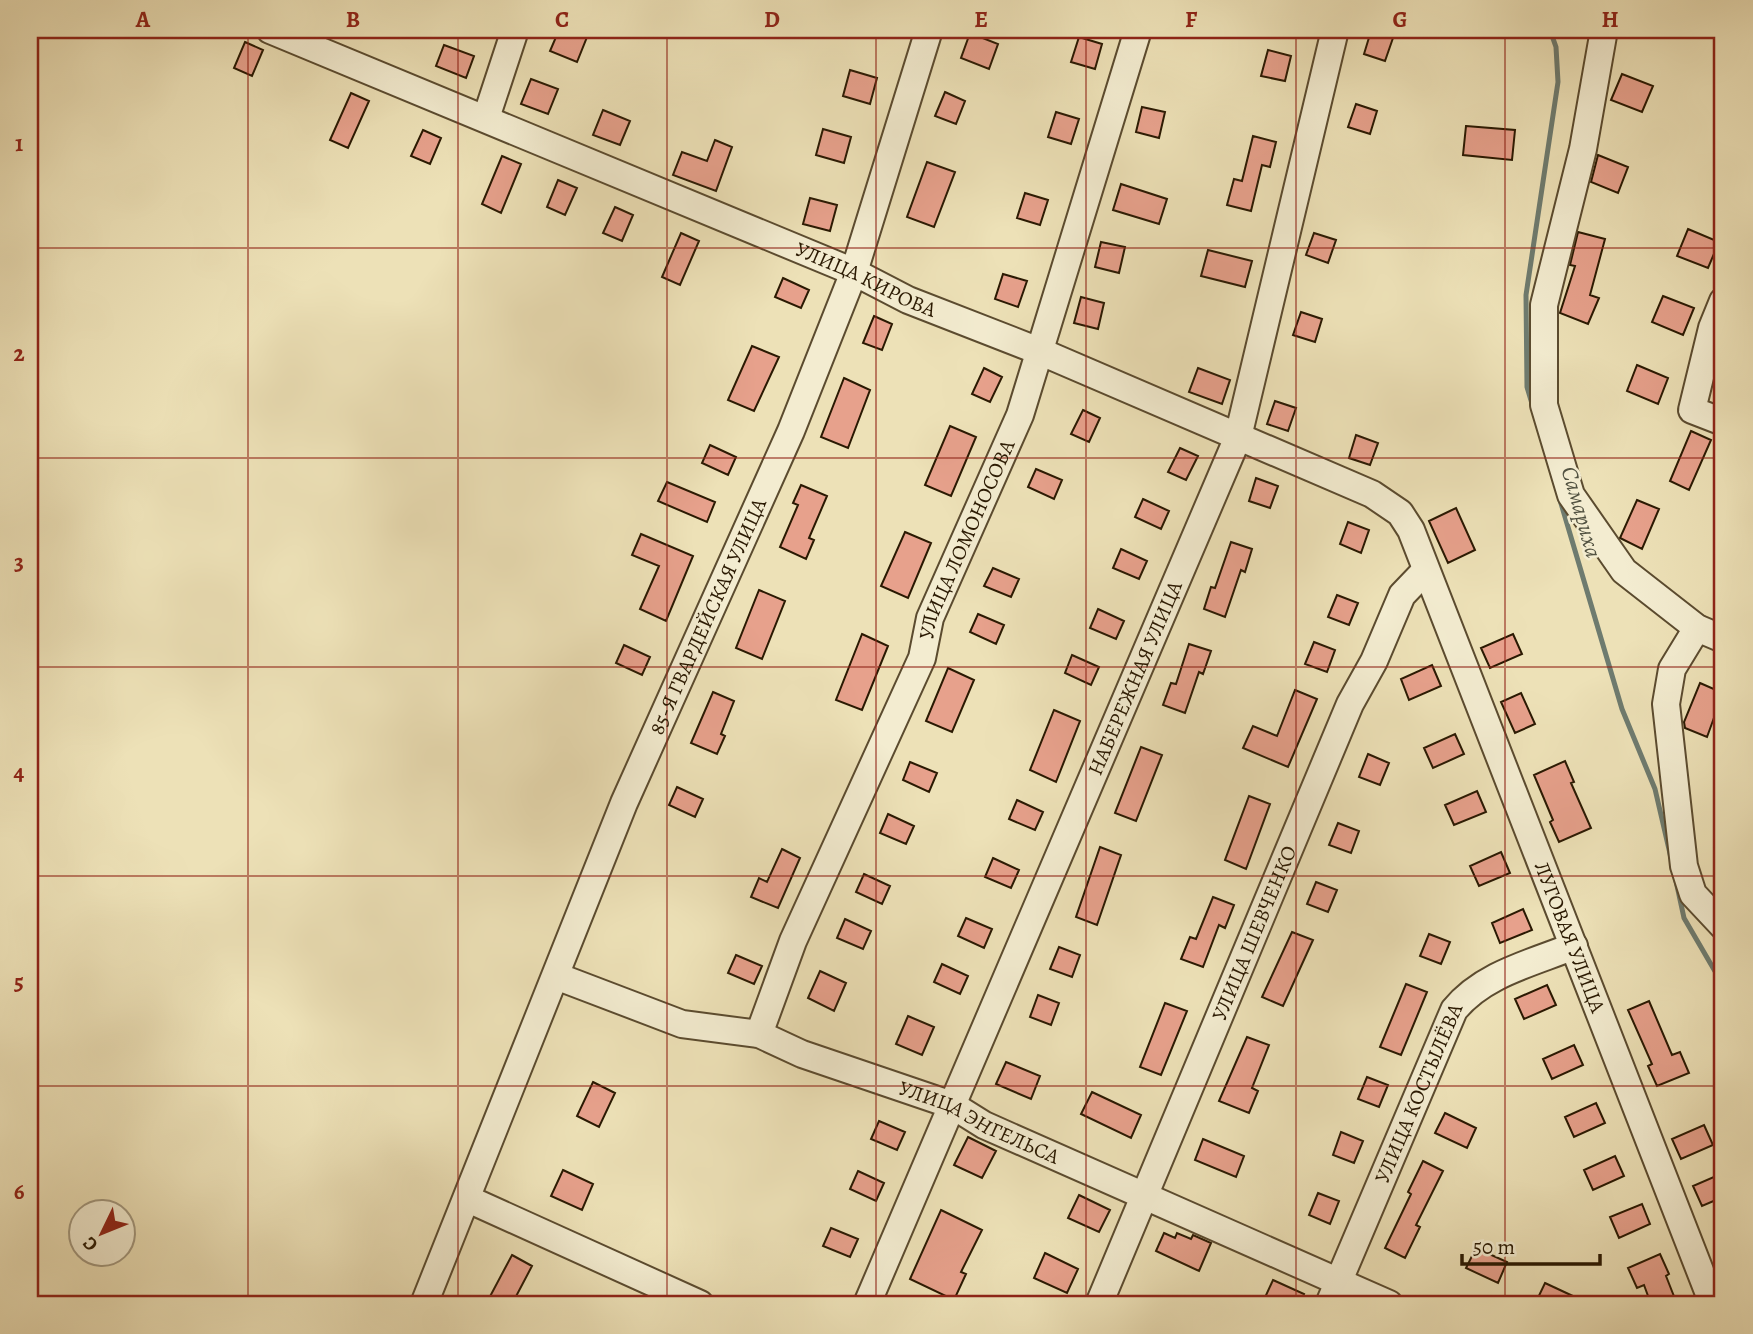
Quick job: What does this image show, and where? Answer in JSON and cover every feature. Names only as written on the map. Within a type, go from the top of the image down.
[{"type":"street","name":"УЛИЦА КИРОВА","points":[[270,30],[301,36],[486,118],[855,272],[908,300],[1039,351],[1372,494],[1400,513],[1411,530],[1425,571]]},
{"type":"street","points":[[486,118],[515,30]]},
{"type":"street","name":"85-Я ГВАРДЕЙСКАЯ УЛИЦА","points":[[424,1304],[624,803],[792,431],[855,272],[929,30]]},
{"type":"street","name":"УЛИЦА ЛОМОНОСОВА","points":[[759,1034],[793,941],[922,658],[930,618],[1020,415],[1138,30]]},
{"type":"street","name":"НАБЕРЕЖНАЯ УЛИЦА","points":[[867,1304],[1238,437],[1335,30]]},
{"type":"street","points":[[1604,30],[1583,149],[1544,305],[1544,405],[1572,495],[1624,571],[1697,628],[1723,639]]},
{"type":"street","points":[[1723,301],[1712,328],[1692,410],[1723,422]]},
{"type":"street","name":"ЛУГОВАЯ УЛИЦА","points":[[1425,571],[1713,1304]]},
{"type":"street","name":"УЛИЦА ШЕВЧЕНКО","points":[[1099,1304],[1350,704],[1374,660],[1402,595],[1425,571]]},
{"type":"street","points":[[1697,628],[1671,669],[1666,704],[1684,866],[1693,894],[1723,926]]},
{"type":"street","name":"УЛИЦА КОСТЫЛЁВА","points":[[1334,1293],[1454,1010],[1468,993],[1485,981],[1574,946]]},
{"type":"street","name":"УЛИЦА ЭНГЕЛЬСА","points":[[556,976],[682,1024],[759,1034],[802,1054],[952,1105],[984,1125],[1146,1197],[1334,1293],[1389,1304]]},
{"type":"street","points":[[468,1199],[700,1304]]},
{"type":"building","points":[[559,30],[569,30],[587,37],[577,62],[550,51]]},
{"type":"building","points":[[1371,31],[1393,38],[1385,61],[1364,54]]},
{"type":"building","points":[[970,33],[998,44],[989,69],[961,58]]},
{"type":"building","points":[[1079,37],[1102,44],[1095,69],[1071,62]]},
{"type":"building","points":[[245,42],[263,50],[252,76],[234,68]]},
{"type":"building","points":[[444,45],[474,56],[466,78],[436,66]]},
{"type":"building","points":[[1268,50],[1291,56],[1285,81],[1261,76]]},
{"type":"building","points":[[850,70],[877,78],[870,104],[843,96]]},
{"type":"building","points":[[1622,74],[1653,86],[1642,112],[1611,100]]},
{"type":"building","points":[[531,79],[558,89],[548,114],[521,104]]},
{"type":"building","points":[[945,92],[965,101],[956,124],[935,116]]},
{"type":"building","points":[[351,93],[369,101],[348,148],[330,140]]},
{"type":"building","points":[[1356,104],[1377,111],[1370,134],[1348,127]]},
{"type":"building","points":[[1142,107],[1165,112],[1159,138],[1136,132]]},
{"type":"building","points":[[603,110],[630,121],[620,145],[593,135]]},
{"type":"building","points":[[1056,112],[1079,119],[1071,144],[1048,137]]},
{"type":"building","points":[[1466,126],[1515,130],[1512,160],[1463,155]]},
{"type":"building","points":[[823,129],[851,137],[844,163],[816,155]]},
{"type":"building","points":[[423,130],[441,138],[430,164],[411,156]]},
{"type":"building","points":[[1253,136],[1276,142],[1270,167],[1262,165],[1251,211],[1227,205],[1234,179],[1242,181]]},
{"type":"building","points":[[715,140],[732,147],[716,191],[673,175],[682,152],[707,161]]},
{"type":"building","points":[[1598,155],[1628,167],[1618,193],[1591,182]]},
{"type":"building","points":[[502,156],[521,164],[501,213],[482,204]]},
{"type":"building","points":[[927,162],[955,172],[934,227],[907,217]]},
{"type":"building","points":[[558,180],[577,188],[565,215],[547,207]]},
{"type":"building","points":[[1121,184],[1167,199],[1159,224],[1113,210]]},
{"type":"building","points":[[1025,193],[1048,200],[1040,225],[1017,218]]},
{"type":"building","points":[[810,198],[837,205],[830,231],[803,224]]},
{"type":"building","points":[[615,207],[633,215],[622,241],[603,233]]},
{"type":"building","points":[[1688,229],[1719,242],[1708,268],[1677,256]]},
{"type":"building","points":[[1578,232],[1605,239],[1590,295],[1599,298],[1588,324],[1560,313],[1575,266],[1570,265]]},
{"type":"building","points":[[681,233],[699,241],[680,285],[662,277]]},
{"type":"building","points":[[1314,233],[1336,240],[1328,263],[1306,255]]},
{"type":"building","points":[[1101,242],[1125,247],[1119,273],[1095,267]]},
{"type":"building","points":[[1208,250],[1252,261],[1245,287],[1201,276]]},
{"type":"building","points":[[1003,274],[1027,281],[1018,307],[995,299]]},
{"type":"building","points":[[783,278],[809,290],[801,308],[775,297]]},
{"type":"building","points":[[1663,296],[1694,308],[1683,335],[1652,322]]},
{"type":"building","points":[[1081,297],[1104,303],[1098,329],[1074,323]]},
{"type":"building","points":[[1301,312],[1322,319],[1315,342],[1293,335]]},
{"type":"building","points":[[874,316],[892,324],[882,350],[863,343]]},
{"type":"building","points":[[752,346],[779,357],[754,411],[728,400]]},
{"type":"building","points":[[1637,365],[1668,378],[1658,404],[1627,391]]},
{"type":"building","points":[[984,368],[1002,377],[990,402],[972,394]]},
{"type":"building","points":[[1198,368],[1230,380],[1222,404],[1189,392]]},
{"type":"building","points":[[844,378],[870,390],[848,448],[821,437]]},
{"type":"building","points":[[1275,401],[1296,408],[1288,431],[1267,424]]},
{"type":"building","points":[[1083,410],[1100,418],[1089,442],[1071,434]]},
{"type":"building","points":[[950,426],[976,437],[951,496],[925,485]]},
{"type":"building","points":[[1691,431],[1711,440],[1689,490],[1670,481]]},
{"type":"building","points":[[1356,435],[1378,443],[1370,465],[1349,458]]},
{"type":"building","points":[[710,445],[736,457],[728,475],[702,463]]},
{"type":"building","points":[[1180,448],[1198,456],[1186,480],[1168,472]]},
{"type":"building","points":[[1036,469],[1062,480],[1054,499],[1028,487]]},
{"type":"building","points":[[1256,478],[1278,486],[1270,508],[1249,501]]},
{"type":"building","points":[[667,482],[715,502],[707,522],[658,501]]},
{"type":"building","points":[[801,485],[827,496],[809,538],[814,540],[806,559],[780,547],[798,505],[793,503]]},
{"type":"building","points":[[1143,499],[1169,511],[1161,529],[1135,517]]},
{"type":"building","points":[[1637,500],[1659,509],[1642,549],[1620,538]]},
{"type":"building","points":[[1456,508],[1475,550],[1448,563],[1429,521]]},
{"type":"building","points":[[1348,522],[1369,530],[1361,553],[1340,544]]},
{"type":"building","points":[[905,532],[931,543],[908,598],[881,586]]},
{"type":"building","points":[[641,534],[693,556],[666,621],[640,609],[659,566],[632,555]]},
{"type":"building","points":[[1231,542],[1252,549],[1245,572],[1241,570],[1225,617],[1204,609],[1211,587],[1215,588]]},
{"type":"building","points":[[1121,549],[1147,561],[1139,579],[1113,568]]},
{"type":"building","points":[[993,568],[1019,579],[1011,597],[984,586]]},
{"type":"building","points":[[759,590],[785,601],[762,659],[736,648]]},
{"type":"building","points":[[1337,595],[1358,603],[1349,625],[1328,617]]},
{"type":"building","points":[[1098,609],[1124,621],[1116,639],[1090,628]]},
{"type":"building","points":[[978,614],[1004,625],[996,644],[970,632]]},
{"type":"building","points":[[862,634],[888,646],[862,710],[836,700]]},
{"type":"building","points":[[1513,634],[1522,654],[1490,668],[1481,648]]},
{"type":"building","points":[[1314,642],[1335,650],[1327,672],[1305,664]]},
{"type":"building","points":[[1189,644],[1211,651],[1203,674],[1199,672],[1185,713],[1163,705],[1171,683],[1176,684]]},
{"type":"building","points":[[624,645],[650,657],[642,675],[616,663]]},
{"type":"building","points":[[1072,655],[1099,667],[1091,685],[1065,673]]},
{"type":"building","points":[[1432,665],[1441,686],[1409,700],[1401,679]]},
{"type":"building","points":[[948,668],[974,680],[952,732],[926,721]]},
{"type":"building","points":[[1700,683],[1723,693],[1707,737],[1685,728],[1684,722]]},
{"type":"building","points":[[1295,690],[1317,699],[1288,767],[1243,748],[1253,726],[1277,736]]},
{"type":"building","points":[[713,692],[734,701],[721,734],[725,736],[717,754],[691,743]]},
{"type":"building","points":[[1521,693],[1535,724],[1515,733],[1501,702]]},
{"type":"building","points":[[1054,710],[1080,721],[1056,782],[1030,770]]},
{"type":"building","points":[[1455,734],[1464,754],[1433,768],[1424,748]]},
{"type":"building","points":[[1141,747],[1162,755],[1136,821],[1115,813]]},
{"type":"building","points":[[1368,754],[1389,763],[1380,785],[1359,777]]},
{"type":"building","points":[[1565,761],[1574,782],[1571,783],[1591,828],[1559,842],[1534,775]]},
{"type":"building","points":[[910,762],[937,773],[929,792],[903,780]]},
{"type":"building","points":[[677,787],[703,799],[695,817],[669,805]]},
{"type":"building","points":[[1477,791],[1486,812],[1454,825],[1445,805]]},
{"type":"building","points":[[1249,796],[1270,804],[1246,869],[1225,860]]},
{"type":"building","points":[[1017,800],[1043,812],[1035,830],[1009,819]]},
{"type":"building","points":[[888,814],[914,826],[906,844],[880,833]]},
{"type":"building","points":[[1338,823],[1359,831],[1351,853],[1329,845]]},
{"type":"building","points":[[1100,847],[1121,855],[1097,925],[1076,917]]},
{"type":"building","points":[[782,849],[800,858],[778,908],[751,897],[759,878],[767,882]]},
{"type":"building","points":[[1501,852],[1510,873],[1479,886],[1470,866]]},
{"type":"building","points":[[993,858],[1019,870],[1011,888],[985,877]]},
{"type":"building","points":[[864,874],[890,886],[882,904],[856,892]]},
{"type":"building","points":[[1316,882],[1337,890],[1328,912],[1307,904]]},
{"type":"building","points":[[1213,897],[1234,905],[1225,928],[1219,925],[1203,967],[1181,959],[1190,937],[1196,939]]},
{"type":"building","points":[[1523,909],[1532,930],[1500,943],[1492,923]]},
{"type":"building","points":[[966,918],[992,929],[984,948],[958,936]]},
{"type":"building","points":[[845,919],[871,931],[863,949],[837,938]]},
{"type":"building","points":[[1292,932],[1313,940],[1283,1006],[1262,997]]},
{"type":"building","points":[[1429,934],[1450,942],[1441,964],[1420,956]]},
{"type":"building","points":[[1059,947],[1080,955],[1072,977],[1050,969]]},
{"type":"building","points":[[736,955],[762,966],[754,984],[728,973]]},
{"type":"building","points":[[942,964],[968,976],[960,994],[934,982]]},
{"type":"building","points":[[820,971],[846,983],[834,1011],[808,998]]},
{"type":"building","points":[[1406,984],[1427,992],[1401,1055],[1380,1047]]},
{"type":"building","points":[[1547,985],[1556,1005],[1524,1019],[1515,999]]},
{"type":"building","points":[[1038,995],[1059,1003],[1051,1025],[1030,1017]]},
{"type":"building","points":[[1649,1001],[1672,1055],[1680,1052],[1689,1073],[1657,1086],[1648,1066],[1652,1064],[1628,1010]]},
{"type":"building","points":[[1165,1003],[1187,1011],[1161,1075],[1140,1067]]},
{"type":"building","points":[[908,1016],[934,1027],[922,1055],[896,1044]]},
{"type":"building","points":[[1247,1037],[1269,1045],[1252,1088],[1258,1091],[1249,1113],[1219,1101]]},
{"type":"building","points":[[1574,1045],[1583,1065],[1552,1079],[1543,1059]]},
{"type":"building","points":[[1006,1062],[1040,1076],[1031,1099],[996,1084]]},
{"type":"building","points":[[1367,1077],[1388,1085],[1379,1107],[1358,1099]]},
{"type":"building","points":[[593,1082],[615,1093],[599,1127],[577,1116]]},
{"type":"building","points":[[1092,1092],[1141,1115],[1131,1138],[1081,1114]]},
{"type":"building","points":[[1596,1103],[1605,1123],[1574,1137],[1565,1117]]},
{"type":"building","points":[[1445,1113],[1476,1128],[1467,1148],[1435,1133]]},
{"type":"building","points":[[879,1121],[905,1132],[897,1150],[871,1139]]},
{"type":"building","points":[[1704,1125],[1713,1145],[1681,1159],[1672,1139]]},
{"type":"building","points":[[1341,1132],[1363,1141],[1354,1163],[1333,1155]]},
{"type":"building","points":[[968,1137],[996,1151],[982,1178],[954,1165]]},
{"type":"building","points":[[1203,1139],[1244,1156],[1236,1177],[1195,1160]]},
{"type":"building","points":[[1615,1156],[1624,1176],[1593,1190],[1584,1170]]},
{"type":"building","points":[[1423,1161],[1443,1171],[1416,1225],[1420,1227],[1405,1258],[1385,1248],[1411,1194],[1408,1192]]},
{"type":"building","points":[[563,1170],[593,1184],[582,1210],[551,1196]]},
{"type":"building","points":[[858,1171],[884,1183],[876,1201],[850,1189]]},
{"type":"building","points":[[1723,1173],[1723,1197],[1702,1206],[1693,1186]]},
{"type":"building","points":[[1318,1193],[1339,1201],[1330,1224],[1309,1215]]},
{"type":"building","points":[[1079,1195],[1110,1210],[1099,1232],[1068,1218]]},
{"type":"building","points":[[1642,1204],[1650,1224],[1619,1238],[1610,1217]]},
{"type":"building","points":[[941,1210],[982,1230],[961,1272],[966,1274],[954,1300],[910,1279]]},
{"type":"building","points":[[831,1228],[858,1239],[850,1257],[823,1246]]},
{"type":"building","points":[[1164,1233],[1175,1238],[1177,1233],[1191,1239],[1193,1235],[1211,1243],[1199,1271],[1156,1251]]},
{"type":"building","points":[[1476,1248],[1507,1262],[1498,1283],[1466,1268]]},
{"type":"building","points":[[1045,1253],[1078,1269],[1067,1293],[1034,1278]]},
{"type":"building","points":[[1660,1254],[1677,1304],[1651,1304],[1644,1285],[1637,1288],[1628,1268]]},
{"type":"building","points":[[512,1255],[532,1266],[512,1304],[486,1304]]},
{"type":"building","points":[[1273,1280],[1304,1294],[1299,1304],[1262,1304]]},
{"type":"building","points":[[1545,1283],[1590,1304],[1535,1304]]},
{"type":"waterway","name":"Самариха","points":[[1533,407],[1527,387],[1526,295],[1558,82],[1556,47],[1550,30]]},
{"type":"waterway","name":"Самариха","points":[[1560,500],[1622,709],[1655,789],[1671,858]]},
{"type":"waterway","name":"Самариха","points":[[1676,881],[1684,918],[1723,985]]}]
